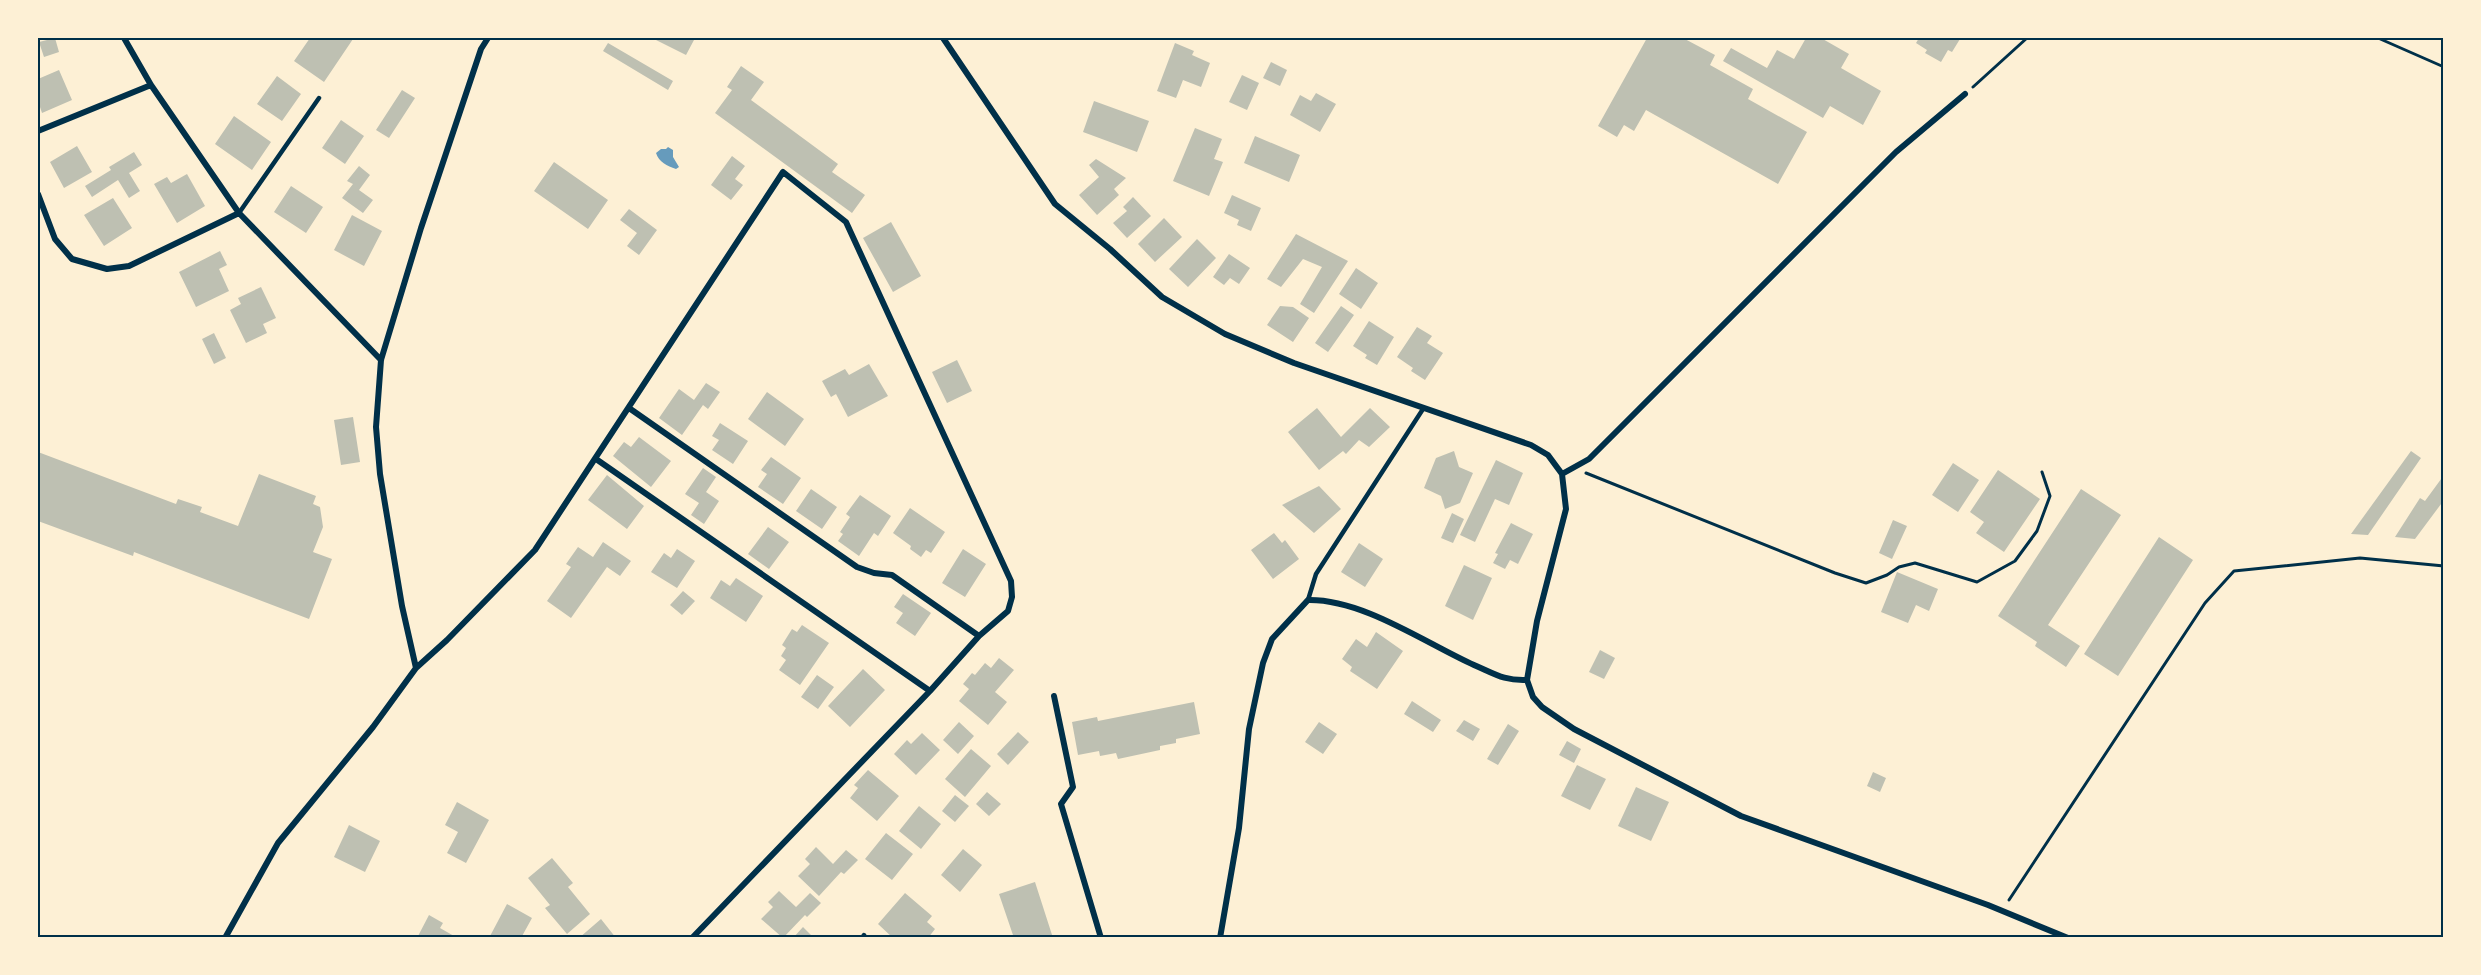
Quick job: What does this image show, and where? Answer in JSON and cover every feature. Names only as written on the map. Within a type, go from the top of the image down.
[{"type":"street","points":[[124,38],[151,85],[239,213],[381,360]]},
{"type":"street","points":[[416,668],[402,606],[380,474],[376,428],[381,360],[450,139],[480,49],[488,38]]},
{"type":"street","points":[[943,38],[1055,204],[1110,249],[1162,297],[1225,334],[1294,363],[1531,445],[1548,454],[1562,474],[1566,509],[1538,621],[1527,680],[1533,697],[1542,707],[1574,729],[1741,816],[2002,911],[2068,938]]},
{"type":"street","points":[[38,131],[151,85]]},
{"type":"street","points":[[1562,474],[1589,459],[1896,152],[1965,94]]},
{"type":"street","points":[[225,938],[278,843],[373,727],[416,668],[447,640],[535,550],[783,172],[846,222],[1011,581],[1012,597],[1008,612],[979,636],[930,691],[692,938]]},
{"type":"street","points":[[38,194],[55,239],[72,259],[107,269],[129,266],[239,213]]},
{"type":"street","points":[[629,408],[856,567],[874,573],[892,575],[907,583],[979,636]]},
{"type":"street","points":[[596,459],[930,691]]},
{"type":"street","points":[[1220,938],[1239,828],[1249,729],[1263,663],[1272,639],[1308,600],[1327,599],[1343,604],[1406,630],[1453,656],[1509,681],[1527,680]]},
{"type":"street","points":[[1054,696],[1073,787],[1060,804],[1101,938]]},
{"type":"lane","points":[[239,213],[319,98]]},
{"type":"lane","points":[[1308,600],[1316,574],[1423,409]]},
{"type":"path","points":[[1965,94],[2027,38]]},
{"type":"path","points":[[2378,38],[2444,67]]},
{"type":"path","points":[[1573,468],[1835,573],[1866,583],[1887,575],[1899,567],[1916,563],[1977,582],[2015,561],[2037,531],[2050,496],[2042,472]]},
{"type":"path","points":[[2002,911],[2205,603],[2234,571],[2360,558],[2444,566]]},
{"type":"water","points":[[668,147],[673,150],[673,157],[679,167],[676,169],[659,159],[656,153]]},
{"type":"building","points":[[55,38],[59,52],[44,57],[39,42]]},
{"type":"building","points":[[310,38],[353,39],[324,82],[294,61]]},
{"type":"building","points":[[652,38],[690,38],[694,40],[686,55]]},
{"type":"building","points":[[1647,38],[1683,38],[1715,55],[1710,65],[1753,89],[1748,99],[1807,132],[1778,184],[1646,110],[1634,131],[1624,125],[1617,137],[1598,126]]},
{"type":"building","points":[[1806,38],[1821,38],[1849,54],[1841,68],[1881,91],[1863,125],[1830,106],[1823,118],[1723,61],[1731,48],[1767,68],[1777,50],[1794,59]]},
{"type":"building","points":[[1919,38],[1960,39],[1952,52],[1948,50],[1941,62],[1925,53],[1927,50],[1916,43]]},
{"type":"building","points":[[608,43],[673,81],[668,90],[603,51]]},
{"type":"building","points":[[1175,43],[1194,51],[1192,55],[1210,63],[1201,87],[1183,80],[1176,98],[1157,91]]},
{"type":"building","points":[[1271,62],[1287,70],[1280,86],[1263,78]]},
{"type":"building","points":[[741,66],[764,82],[751,100],[838,164],[832,172],[865,195],[852,213],[715,113],[732,90],[727,87]]},
{"type":"building","points":[[59,70],[72,100],[42,113],[38,101],[38,79]]},
{"type":"building","points":[[1242,75],[1259,83],[1247,110],[1229,102]]},
{"type":"building","points":[[277,76],[301,94],[282,121],[257,104]]},
{"type":"building","points":[[402,90],[415,98],[389,138],[376,130]]},
{"type":"building","points":[[1316,93],[1336,104],[1320,132],[1290,115],[1300,95],[1311,101]]},
{"type":"building","points":[[1094,101],[1149,121],[1137,152],[1083,132]]},
{"type":"building","points":[[234,116],[271,142],[252,170],[215,144]]},
{"type":"building","points":[[341,120],[364,136],[345,164],[322,148]]},
{"type":"building","points":[[1195,128],[1222,139],[1214,159],[1223,162],[1209,196],[1173,181]]},
{"type":"building","points":[[1255,136],[1300,155],[1289,182],[1244,163]]},
{"type":"building","points":[[77,146],[92,172],[64,188],[50,162]]},
{"type":"building","points":[[134,152],[142,165],[129,173],[140,191],[129,198],[118,180],[92,197],[85,186],[111,170],[109,167]]},
{"type":"building","points":[[732,156],[745,166],[735,179],[743,185],[731,200],[711,185]]},
{"type":"building","points":[[1096,159],[1126,178],[1114,189],[1119,195],[1097,215],[1079,195],[1099,177],[1089,165]]},
{"type":"building","points":[[554,162],[608,200],[588,229],[534,191]]},
{"type":"building","points":[[359,166],[370,175],[359,190],[373,200],[363,213],[342,198],[353,184],[347,181]]},
{"type":"building","points":[[187,174],[205,206],[177,223],[154,184],[167,177],[171,183]]},
{"type":"building","points":[[291,186],[323,207],[306,233],[274,212]]},
{"type":"building","points":[[1232,195],[1261,208],[1251,231],[1237,225],[1239,220],[1224,213]]},
{"type":"building","points":[[1133,197],[1151,216],[1127,238],[1113,223],[1127,211],[1123,207]]},
{"type":"building","points":[[113,198],[132,228],[104,246],[84,215]]},
{"type":"building","points":[[629,209],[657,230],[639,255],[627,246],[637,233],[620,220]]},
{"type":"building","points":[[352,215],[382,231],[364,266],[334,250]]},
{"type":"building","points":[[1164,218],[1182,237],[1155,262],[1138,244]]},
{"type":"building","points":[[891,222],[921,276],[893,292],[863,238]]},
{"type":"building","points":[[1296,234],[1348,261],[1314,313],[1300,304],[1322,267],[1303,259],[1281,287],[1267,279]]},
{"type":"building","points":[[1197,239],[1216,258],[1188,287],[1169,269]]},
{"type":"building","points":[[220,251],[227,265],[219,269],[229,291],[196,307],[179,272]]},
{"type":"building","points":[[1229,254],[1250,268],[1239,284],[1230,278],[1224,285],[1213,277]]},
{"type":"building","points":[[1356,268],[1378,283],[1361,309],[1339,294]]},
{"type":"building","points":[[261,287],[276,318],[263,324],[267,333],[246,343],[230,310],[241,304],[238,298]]},
{"type":"building","points":[[1280,306],[1293,307],[1309,318],[1293,342],[1267,325]]},
{"type":"building","points":[[1341,306],[1354,315],[1328,352],[1315,343]]},
{"type":"building","points":[[1369,321],[1394,337],[1377,365],[1365,358],[1367,355],[1353,346]]},
{"type":"building","points":[[1417,327],[1432,336],[1427,343],[1443,353],[1425,380],[1411,371],[1413,368],[1397,357]]},
{"type":"building","points":[[214,333],[226,358],[214,364],[202,339]]},
{"type":"building","points":[[957,360],[972,391],[947,403],[932,372]]},
{"type":"building","points":[[869,364],[888,396],[848,417],[836,394],[831,397],[822,381],[845,369],[849,375]]},
{"type":"building","points":[[706,383],[720,392],[708,409],[703,405],[682,435],[659,418],[679,389],[694,400]]},
{"type":"building","points":[[767,392],[804,419],[785,446],[748,419]]},
{"type":"building","points":[[1317,408],[1341,437],[1370,408],[1390,427],[1369,447],[1359,440],[1346,454],[1343,451],[1319,470],[1288,432]]},
{"type":"building","points":[[353,417],[360,462],[341,465],[334,420]]},
{"type":"building","points":[[720,423],[748,441],[733,464],[712,450],[719,440],[712,436]]},
{"type":"building","points":[[639,437],[671,461],[651,487],[613,456],[624,442],[631,447]]},
{"type":"building","points":[[1454,451],[1459,467],[1473,473],[1460,503],[1445,509],[1441,496],[1424,488],[1436,458]]},
{"type":"building","points":[[2411,451],[2421,458],[2368,535],[2351,534]]},
{"type":"building","points":[[38,452],[176,504],[178,499],[202,507],[200,512],[238,526],[259,474],[316,496],[313,504],[320,507],[323,527],[313,552],[332,559],[309,619],[134,552],[133,556],[38,521]]},
{"type":"building","points":[[771,457],[801,478],[783,504],[758,487],[767,474],[761,470]]},
{"type":"building","points":[[1496,460],[1523,473],[1509,505],[1495,499],[1475,542],[1460,535]]},
{"type":"building","points":[[1953,463],[1979,480],[1958,512],[1932,495]]},
{"type":"building","points":[[703,468],[716,477],[706,492],[719,501],[704,524],[691,515],[699,503],[685,494]]},
{"type":"building","points":[[1998,470],[2040,499],[2004,552],[1976,533],[1984,522],[1970,512]]},
{"type":"building","points":[[607,475],[644,506],[627,529],[588,500]]},
{"type":"building","points":[[2444,475],[2444,500],[2415,539],[2395,537],[2420,498],[2425,501]]},
{"type":"building","points":[[1319,486],[1341,509],[1314,533],[1282,505]]},
{"type":"building","points":[[811,489],[837,507],[822,529],[796,511]]},
{"type":"building","points":[[2081,489],[2121,515],[2048,625],[2080,646],[2066,667],[2035,646],[2037,642],[1998,616]]},
{"type":"building","points":[[860,495],[891,516],[878,536],[874,533],[859,556],[838,541],[843,534],[840,532],[850,517],[846,514]]},
{"type":"building","points":[[910,508],[945,532],[931,553],[926,550],[921,557],[910,549],[911,546],[893,533]]},
{"type":"building","points":[[1452,513],[1464,519],[1453,543],[1441,538]]},
{"type":"building","points":[[1893,520],[1907,526],[1892,559],[1879,553]]},
{"type":"building","points":[[1511,523],[1533,534],[1518,564],[1510,560],[1505,569],[1493,563],[1498,554],[1495,553]]},
{"type":"building","points":[[768,527],[789,542],[769,569],[748,554]]},
{"type":"building","points":[[1274,533],[1282,543],[1285,540],[1299,559],[1273,579],[1251,550]]},
{"type":"building","points":[[2159,537],[2193,560],[2118,676],[2084,654]]},
{"type":"building","points":[[603,542],[631,561],[620,576],[607,567],[571,618],[547,601],[571,567],[566,564],[578,547],[593,557]]},
{"type":"building","points":[[1359,543],[1383,559],[1365,587],[1341,572]]},
{"type":"building","points":[[677,549],[695,561],[677,588],[651,572],[664,553],[671,558]]},
{"type":"building","points":[[963,549],[986,564],[965,597],[942,583]]},
{"type":"building","points":[[1464,565],[1492,578],[1473,620],[1445,606]]},
{"type":"building","points":[[1897,572],[1938,589],[1929,611],[1916,605],[1908,623],[1881,612]]},
{"type":"building","points":[[736,578],[763,596],[746,622],[710,598],[721,580],[730,586]]},
{"type":"building","points":[[683,591],[695,601],[682,615],[670,605]]},
{"type":"building","points":[[903,594],[931,613],[915,636],[896,623],[903,613],[894,607]]},
{"type":"building","points":[[802,625],[829,643],[800,685],[779,670],[786,660],[781,656],[786,648],[782,645],[792,629],[797,632]]},
{"type":"building","points":[[1376,632],[1403,651],[1377,689],[1350,671],[1352,667],[1342,659],[1356,639],[1367,647]]},
{"type":"building","points":[[1600,650],[1615,658],[1604,679],[1589,672]]},
{"type":"building","points":[[999,658],[1014,670],[995,692],[1007,702],[988,725],[959,701],[969,689],[963,684],[972,673],[975,675],[985,663],[991,668]]},
{"type":"building","points":[[863,669],[885,690],[850,727],[828,706]]},
{"type":"building","points":[[817,675],[834,687],[818,709],[801,697]]},
{"type":"building","points":[[1412,701],[1441,720],[1433,732],[1404,714]]},
{"type":"building","points":[[1194,702],[1200,734],[1176,739],[1176,743],[1160,746],[1160,750],[1118,759],[1116,753],[1100,756],[1099,751],[1078,755],[1072,722],[1097,717],[1098,721]]},
{"type":"building","points":[[1464,720],[1480,729],[1473,741],[1456,731]]},
{"type":"building","points":[[959,722],[974,736],[958,754],[943,740]]},
{"type":"building","points":[[1319,722],[1337,734],[1323,754],[1305,742]]},
{"type":"building","points":[[1508,724],[1519,731],[1498,765],[1487,759]]},
{"type":"building","points":[[1018,732],[1029,742],[1008,765],[997,754]]},
{"type":"building","points":[[922,733],[940,750],[916,775],[894,754],[907,740],[911,744]]},
{"type":"building","points":[[1567,741],[1581,749],[1574,763],[1559,755]]},
{"type":"building","points":[[971,749],[991,766],[965,797],[945,779]]},
{"type":"building","points":[[1577,765],[1606,779],[1590,810],[1561,796]]},
{"type":"building","points":[[868,770],[899,796],[877,821],[850,798],[858,788],[854,785]]},
{"type":"building","points":[[1873,772],[1886,778],[1880,792],[1867,786]]},
{"type":"building","points":[[1636,787],[1669,802],[1651,841],[1618,826]]},
{"type":"building","points":[[987,792],[1001,804],[989,816],[976,804]]},
{"type":"building","points":[[955,795],[969,806],[955,822],[942,811]]},
{"type":"building","points":[[457,802],[489,820],[466,863],[447,853],[458,832],[445,825]]},
{"type":"building","points":[[919,806],[941,824],[921,849],[899,831]]},
{"type":"building","points":[[349,825],[380,841],[365,872],[334,857]]},
{"type":"building","points":[[886,833],[913,854],[892,880],[865,859]]},
{"type":"building","points":[[816,847],[833,864],[846,850],[858,860],[844,874],[841,872],[819,896],[798,876],[810,864],[805,859]]},
{"type":"building","points":[[963,849],[982,865],[960,892],[941,875]]},
{"type":"building","points":[[552,858],[573,883],[568,887],[590,914],[567,934],[545,908],[550,905],[528,878]]},
{"type":"building","points":[[1035,882],[1053,938],[1014,938],[999,894]]},
{"type":"building","points":[[779,891],[796,907],[810,893],[821,903],[807,917],[805,915],[783,938],[761,919],[773,907],[768,902]]},
{"type":"building","points":[[905,893],[932,916],[927,922],[935,929],[928,938],[893,938],[878,924]]},
{"type":"building","points":[[507,904],[532,918],[521,938],[489,938]]},
{"type":"building","points":[[429,915],[443,923],[440,928],[454,936],[453,938],[417,938]]},
{"type":"building","points":[[601,919],[616,938],[579,938]]},
{"type":"building","points":[[803,927],[814,938],[793,938]]}]
